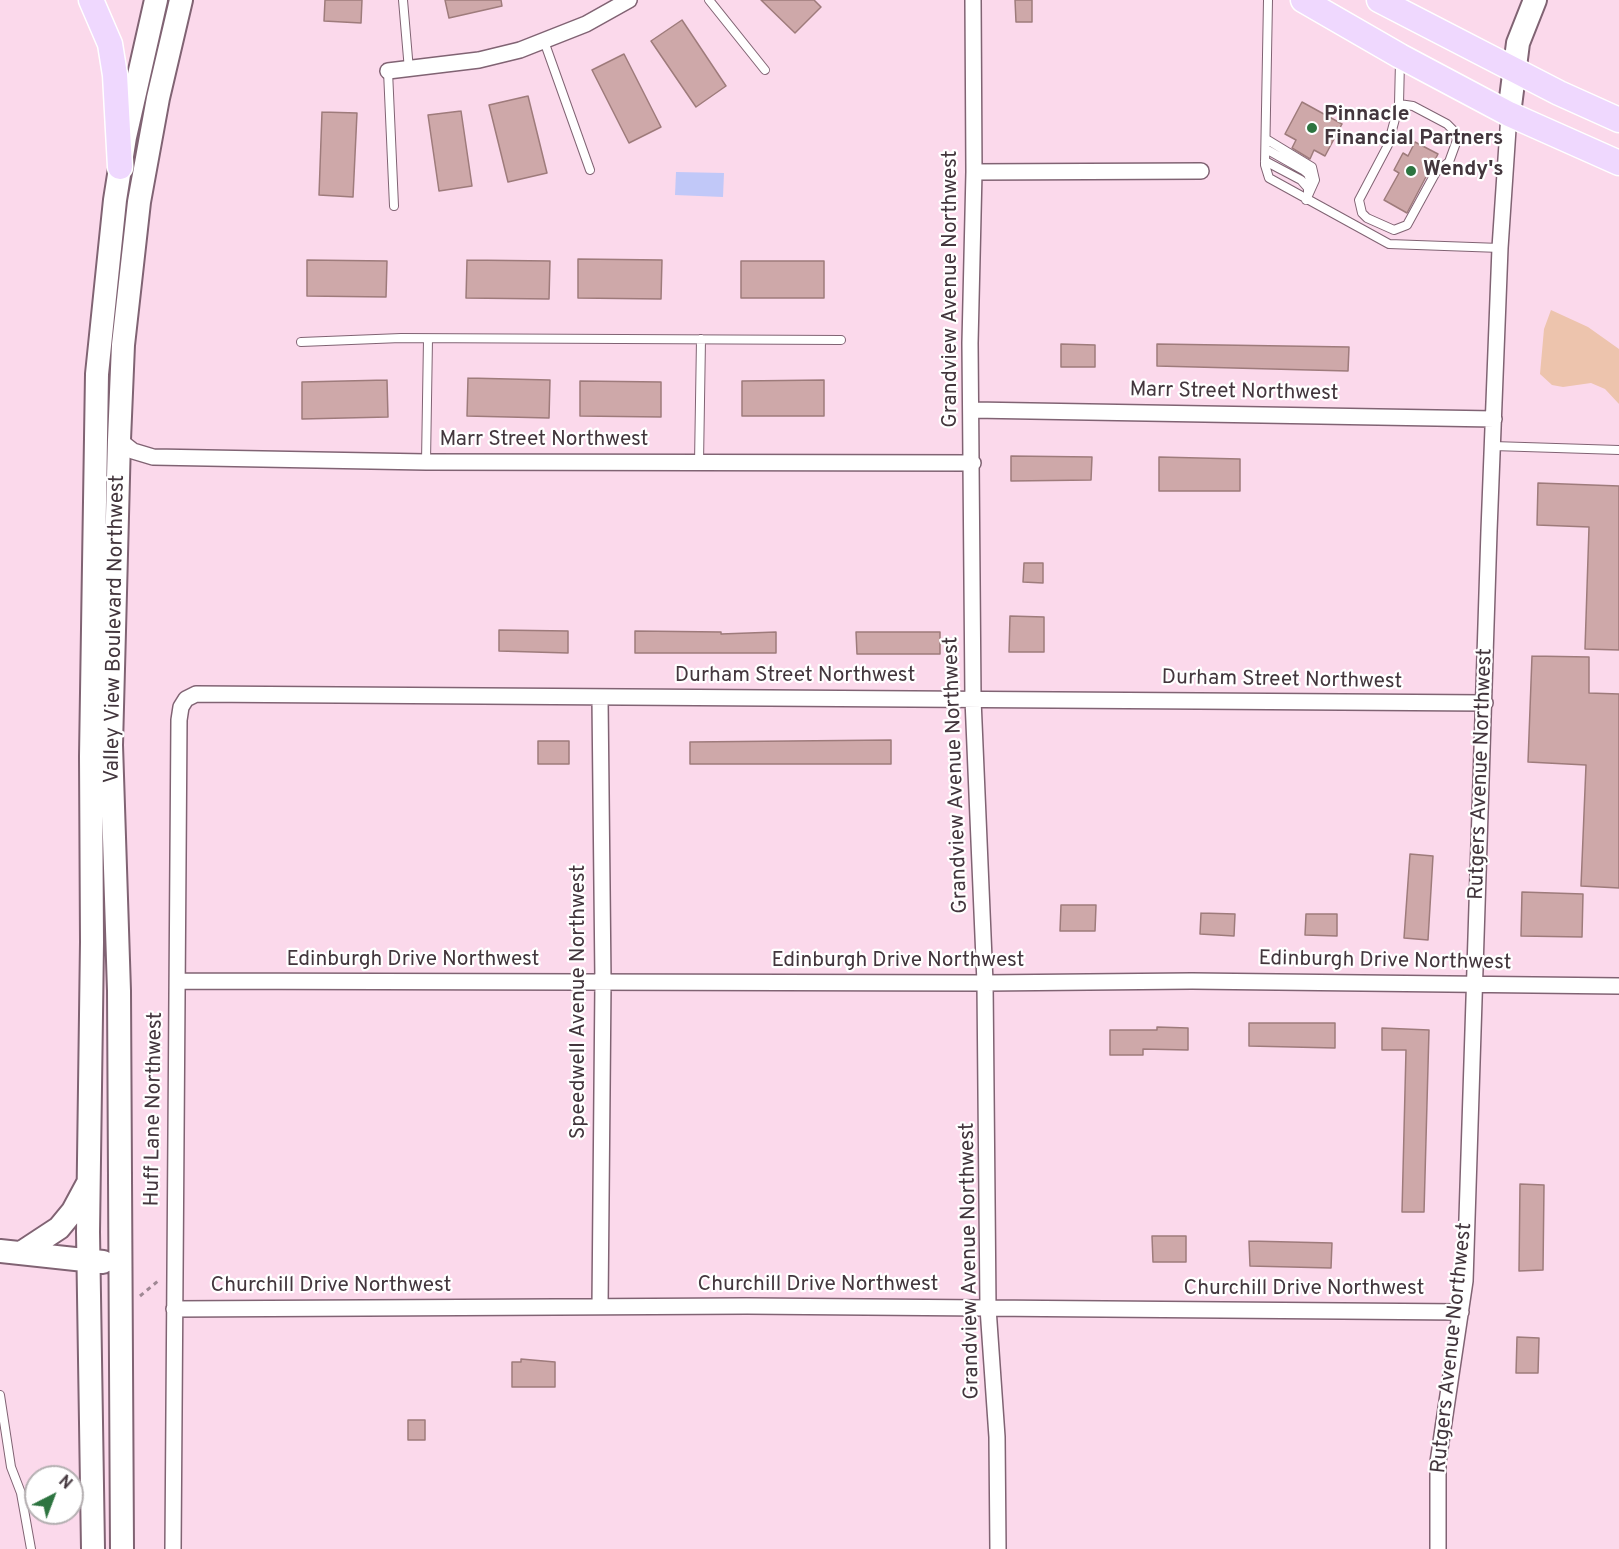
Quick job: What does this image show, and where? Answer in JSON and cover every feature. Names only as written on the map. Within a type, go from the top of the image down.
[{"type":"main road","points":[[91,0],[110,44],[116,84],[120,167]]},
{"type":"main road","name":"Valley View Boulevard Northwest","points":[[93,1549],[88,1183],[92,942],[94,456],[103,297],[120,167],[156,0]]},
{"type":"main road","name":"Valley View Boulevard Northwest","points":[[122,1549],[119,991],[111,745],[119,440],[123,345],[139,202],[158,98],[181,0]]},
{"type":"main road","points":[[1303,0],[1400,56],[1509,114],[1619,163]]},
{"type":"main road","points":[[1379,0],[1515,71],[1619,120]]},
{"type":"main road","name":"Rutgers Avenue Northwest","points":[[1509,114],[1518,44],[1534,0]]},
{"type":"main road","points":[[10,1252],[59,1228],[73,1211],[88,1183]]},
{"type":"main road","points":[[10,1252],[119,1264]]},
{"type":"street","name":"Grandview Avenue Northwest","points":[[973,0],[974,172],[970,343],[973,410],[973,699],[985,983],[988,1308],[997,1437],[998,1549]]},
{"type":"street","points":[[388,71],[478,60],[544,41],[626,1]]},
{"type":"street","name":"Rutgers Avenue Northwest","points":[[1438,1549],[1438,1462],[1461,1312],[1470,1173],[1500,248],[1509,114]]},
{"type":"street","points":[[974,172],[1201,171]]},
{"type":"street","name":"Marr Street Northwest","points":[[973,410],[1494,419]]},
{"type":"street","name":"Marr Street Northwest","points":[[119,440],[133,451],[153,457],[426,462],[973,463]]},
{"type":"street","name":"Huff Lane Northwest","points":[[172,1549],[179,720],[181,707],[186,699],[196,694],[214,694]]},
{"type":"street","name":"Durham Street Northwest","points":[[214,694],[1485,703]]},
{"type":"street","name":"Speedwell Avenue Northwest","points":[[600,698],[603,982],[600,1306]]},
{"type":"street","name":"Edinburgh Drive Northwest","points":[[178,981],[985,983],[1192,981],[1619,986]]},
{"type":"street","name":"Churchill Drive Northwest","points":[[174,1309],[600,1306],[1461,1312]]},
{"type":"lane","points":[[403,0],[409,70]]},
{"type":"lane","points":[[709,0],[765,70]]},
{"type":"lane","points":[[1268,0],[1265,161],[1269,178],[1309,194],[1389,244],[1500,248]]},
{"type":"lane","points":[[544,41],[590,170]]},
{"type":"lane","points":[[1398,104],[1413,106],[1447,124],[1454,131],[1457,140],[1449,162],[1436,172],[1407,225],[1394,230],[1367,218],[1362,213],[1359,200],[1388,145],[1398,104],[1400,56]]},
{"type":"lane","points":[[388,71],[394,206]]},
{"type":"lane","points":[[1266,139],[1308,162],[1314,173],[1309,194]]},
{"type":"lane","points":[[1266,149],[1308,174],[1309,194]]},
{"type":"lane","points":[[1265,161],[1301,180],[1308,188],[1309,194]]},
{"type":"lane","points":[[426,462],[428,339]]},
{"type":"lane","points":[[301,342],[428,339],[841,340]]},
{"type":"lane","points":[[699,463],[701,339]]},
{"type":"lane","points":[[1493,446],[1619,450]]},
{"type":"lane","points":[[0,1395],[11,1467],[21,1493],[31,1549]]},
{"type":"shaded area","points":[[1551,310],[1588,327],[1619,349],[1619,404],[1605,389],[1591,383],[1563,387],[1552,385],[1540,374],[1544,329]]},
{"type":"water","points":[[676,172],[724,173],[723,197],[675,195]]},
{"type":"building","points":[[325,0],[362,0],[361,23],[324,21]]},
{"type":"building","points":[[445,0],[501,0],[502,6],[449,18]]},
{"type":"building","points":[[761,0],[814,0],[821,7],[795,33]]},
{"type":"building","points":[[1015,0],[1032,0],[1032,22],[1016,22]]},
{"type":"building","points":[[682,20],[726,86],[696,107],[651,41]]},
{"type":"building","points":[[624,54],[661,127],[629,143],[592,70]]},
{"type":"building","points":[[528,96],[547,173],[508,182],[489,105]]},
{"type":"building","points":[[1302,102],[1342,124],[1325,156],[1314,150],[1310,159],[1292,148],[1296,140],[1285,134]]},
{"type":"building","points":[[461,111],[472,186],[439,191],[428,115]]},
{"type":"building","points":[[322,112],[357,113],[353,197],[319,195]]},
{"type":"building","points":[[1415,142],[1438,154],[1407,213],[1384,200],[1399,173],[1394,170],[1403,153],[1408,156]]},
{"type":"building","points":[[578,259],[662,260],[661,299],[578,298]]},
{"type":"building","points":[[307,260],[387,261],[386,297],[307,296]]},
{"type":"building","points":[[467,260],[550,261],[549,299],[466,298]]},
{"type":"building","points":[[741,261],[824,261],[824,298],[741,298]]},
{"type":"building","points":[[1061,344],[1095,345],[1095,367],[1061,367]]},
{"type":"building","points":[[1157,344],[1349,347],[1348,371],[1157,366]]},
{"type":"building","points":[[468,378],[550,380],[549,418],[467,416]]},
{"type":"building","points":[[387,380],[388,417],[302,419],[302,382]]},
{"type":"building","points":[[824,380],[824,416],[742,416],[742,381]]},
{"type":"building","points":[[580,381],[661,382],[661,417],[580,416]]},
{"type":"building","points":[[1011,456],[1092,457],[1091,480],[1011,481]]},
{"type":"building","points":[[1159,457],[1240,459],[1240,491],[1159,491]]},
{"type":"building","points":[[1538,483],[1619,486],[1619,650],[1585,649],[1589,527],[1537,525]]},
{"type":"building","points":[[1024,563],[1043,563],[1043,583],[1023,582]]},
{"type":"building","points":[[1010,616],[1044,617],[1044,652],[1009,652]]},
{"type":"building","points":[[499,630],[568,631],[568,653],[499,651]]},
{"type":"building","points":[[635,631],[721,632],[721,634],[776,632],[776,653],[635,653]]},
{"type":"building","points":[[856,632],[940,632],[940,654],[857,654]]},
{"type":"building","points":[[1532,656],[1589,657],[1589,693],[1619,694],[1619,888],[1581,886],[1586,765],[1528,762]]},
{"type":"building","points":[[891,740],[891,764],[690,764],[690,742]]},
{"type":"building","points":[[538,741],[569,741],[569,764],[538,764]]},
{"type":"building","points":[[1410,854],[1433,856],[1428,940],[1404,938]]},
{"type":"building","points":[[1522,892],[1583,894],[1582,937],[1521,936]]},
{"type":"building","points":[[1061,905],[1096,905],[1095,931],[1060,931]]},
{"type":"building","points":[[1201,913],[1235,914],[1234,936],[1200,934]]},
{"type":"building","points":[[1306,914],[1337,914],[1337,936],[1305,935]]},
{"type":"building","points":[[1249,1023],[1335,1023],[1335,1048],[1249,1046]]},
{"type":"building","points":[[1157,1027],[1188,1028],[1188,1050],[1143,1049],[1143,1055],[1110,1055],[1110,1030],[1157,1030]]},
{"type":"building","points":[[1382,1028],[1429,1030],[1424,1212],[1402,1212],[1406,1050],[1382,1050]]},
{"type":"building","points":[[1520,1184],[1544,1185],[1543,1270],[1519,1271]]},
{"type":"building","points":[[1152,1236],[1186,1236],[1186,1262],[1153,1262]]},
{"type":"building","points":[[1249,1241],[1332,1243],[1331,1268],[1250,1266]]},
{"type":"building","points":[[1517,1337],[1539,1338],[1538,1373],[1516,1373]]},
{"type":"building","points":[[521,1359],[555,1362],[555,1387],[512,1387],[512,1362],[521,1362]]},
{"type":"building","points":[[408,1420],[425,1420],[425,1440],[408,1440]]},
{"type":"place","name":"Pinnacle Financial Partners","points":[[1312,128]]},
{"type":"place","name":"Wendy's","points":[[1411,171]]}]
